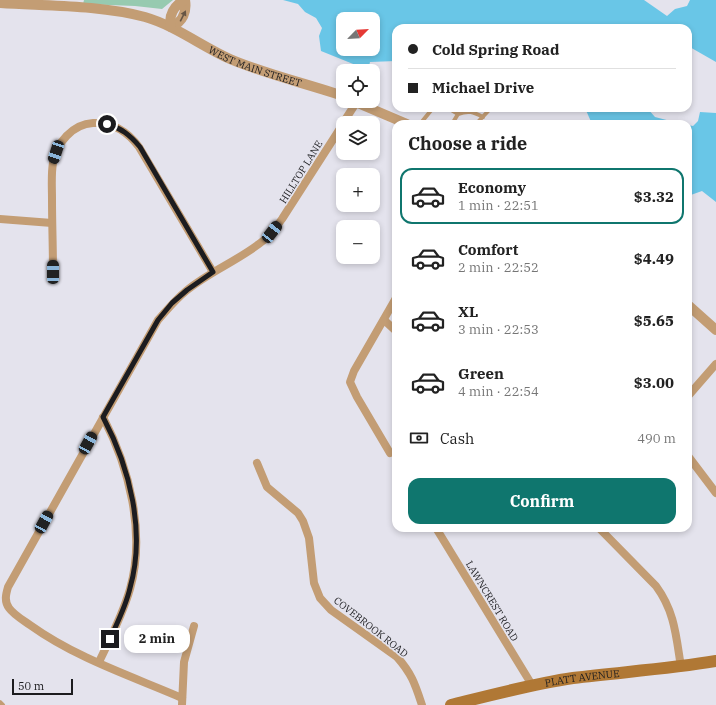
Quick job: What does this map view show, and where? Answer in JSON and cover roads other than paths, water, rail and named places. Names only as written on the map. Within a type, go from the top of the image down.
[{"type":"main road","name":"PLATT AVENUE","points":[[451,705],[532,685],[573,678],[681,667],[716,661]]},
{"type":"street","points":[[171,27],[170,19],[176,6],[185,0]]},
{"type":"street","name":"WEST MAIN STREET","points":[[0,3],[104,9],[125,12],[171,27],[236,62],[336,94]]},
{"type":"street","points":[[369,108],[398,120]]},
{"type":"street","points":[[53,272],[53,162],[59,145],[70,134],[82,126],[99,123],[114,126],[128,134],[140,147],[213,272]]},
{"type":"street","name":"HILLTOP LANE","points":[[182,702],[68,648],[43,634],[9,608],[5,595],[8,587],[158,320],[172,303],[187,290],[213,272],[249,251],[272,232],[282,219],[336,134]]},
{"type":"street","points":[[0,219],[52,223]]},
{"type":"street","points":[[390,453],[357,397],[350,382],[354,371],[392,305]]},
{"type":"street","points":[[692,309],[716,330]]},
{"type":"street","points":[[384,320],[392,327]]},
{"type":"street","points":[[692,391],[716,364]]},
{"type":"street","points":[[99,662],[125,604],[130,589],[134,574],[136,545],[130,483],[122,458],[103,417]]},
{"type":"street","points":[[692,461],[716,493]]},
{"type":"street","name":"COVEBROOK ROAD","points":[[257,463],[267,487],[298,513],[303,520],[309,538],[314,583],[320,598],[331,610],[397,657],[410,673],[415,682],[422,705]]},
{"type":"street","name":"LAWNCREST ROAD","points":[[438,532],[532,685]]},
{"type":"street","points":[[603,532],[656,586],[663,596],[673,619],[681,667]]},
{"type":"street","points":[[182,702],[184,662],[194,626]]},
{"type":"lane","points":[[423,120],[430,112]]},
{"type":"lane","points":[[455,112],[458,114],[471,112],[484,117]]},
{"type":"lane","points":[[481,120],[488,112]]},
{"type":"lane","points":[[454,120],[458,114]]},
{"type":"lane","points":[[0,702],[3,705]]},
{"type":"water","points":[[283,0],[644,0],[667,16],[675,9],[687,6],[690,0],[716,0],[716,62],[692,48],[692,24],[392,24],[392,61],[353,64],[321,51],[319,36],[322,28],[316,18],[305,12],[298,4]]},
{"type":"water","points":[[587,112],[651,112],[655,117],[667,120],[590,120]]},
{"type":"water","points":[[700,112],[716,113],[716,202],[702,191],[692,195],[692,126],[698,121]]}]
